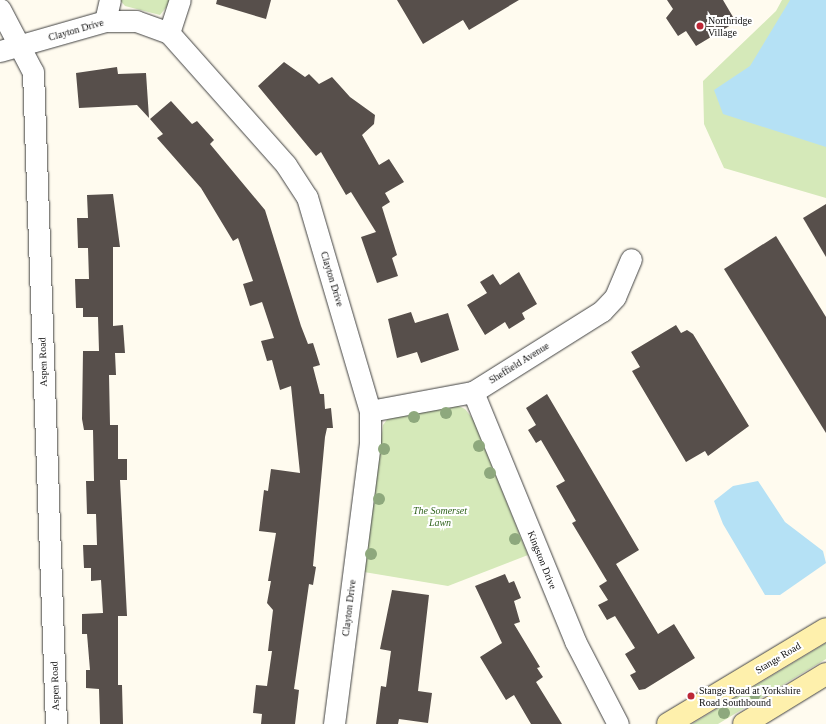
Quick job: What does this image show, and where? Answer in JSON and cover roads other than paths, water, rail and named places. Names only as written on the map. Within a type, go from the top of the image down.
[{"type":"main road","name":"Stange Road","points":[[668,724],[826,629]]},
{"type":"main road","points":[[744,724],[826,674]]},
{"type":"street","points":[[105,21],[110,0]]},
{"type":"street","points":[[169,34],[180,0]]},
{"type":"street","name":"Aspen Road","points":[[0,8],[22,46],[33,72],[56,724]]},
{"type":"street","name":"Clayton Drive","points":[[0,50],[22,46],[105,21],[136,21],[169,34],[286,165],[307,197],[370,410],[370,443],[334,724]]},
{"type":"street","name":"Sheffield Avenue","points":[[370,410],[474,392],[602,311],[615,297],[632,259]]},
{"type":"street","name":"Kingston Drive","points":[[474,392],[578,647],[618,724]]},
{"type":"water","points":[[790,0],[826,0],[826,147],[723,114],[714,90],[750,66]]},
{"type":"water","points":[[758,481],[785,522],[823,551],[826,563],[780,595],[765,595],[723,524],[714,501],[733,486]]},
{"type":"place","name":"Northridge Village","points":[[700,26]]},
{"type":"place","name":"Stange Road at Yorkshire Road Southbound","points":[[691,696]]},
{"type":"park label","name":"The Somerset Lawn","points":[[440,516]]}]
